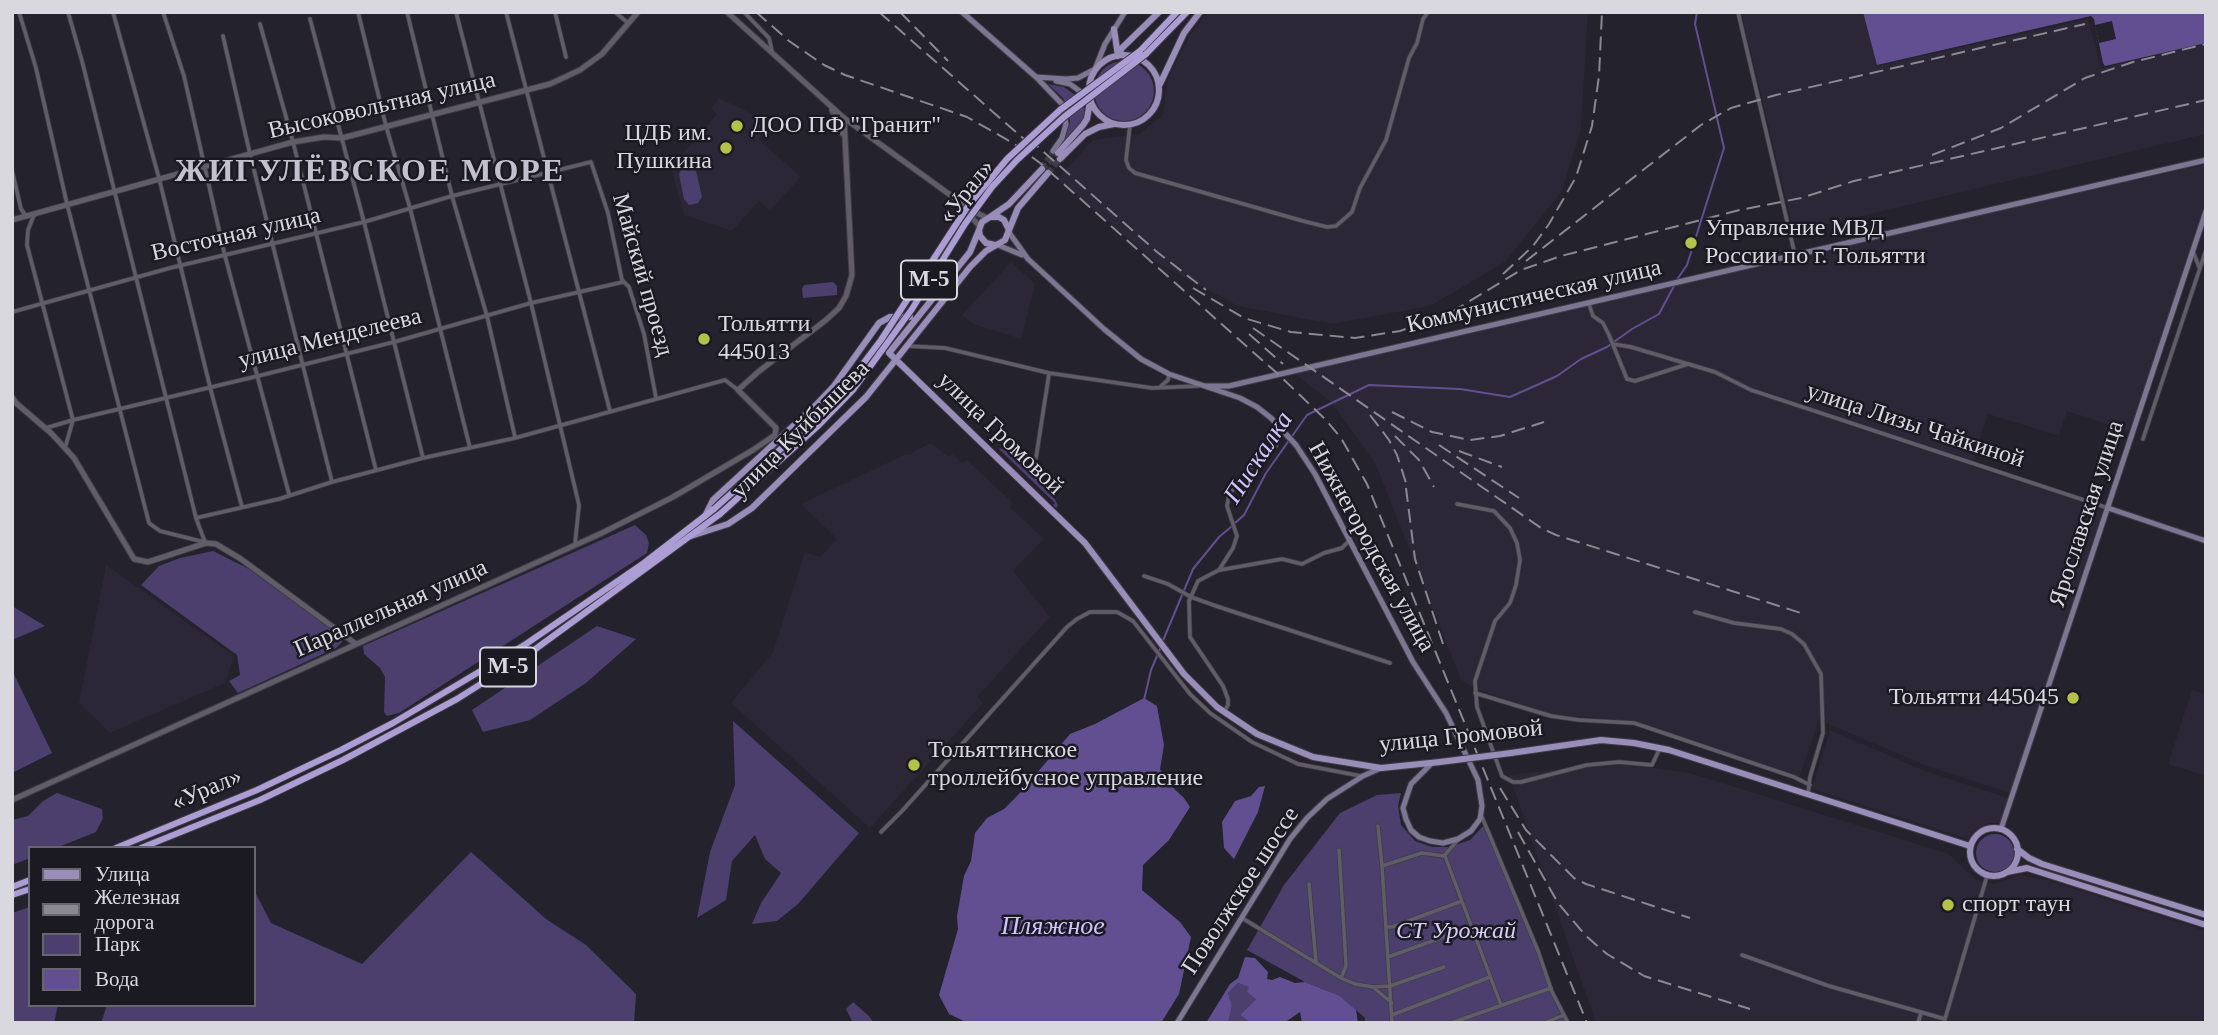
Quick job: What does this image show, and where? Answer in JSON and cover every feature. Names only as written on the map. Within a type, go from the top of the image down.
[{"type":"highway","name":"«Урал»","points":[[687,538],[847,385],[881,340],[968,206],[1007,159],[1060,110],[1140,51],[1177,12]]},
{"type":"highway","name":"«Урал»","points":[[717,511],[819,425],[853,390],[912,309],[965,224],[992,187],[1017,160],[1064,117],[1146,54],[1187,12]]},
{"type":"highway","name":"М-5","points":[[705,516],[717,511]]},
{"type":"highway","name":"улица Куйбышева","points":[[311,764],[393,723],[526,644],[644,563],[705,516]]},
{"type":"highway","name":"улица Куйбышева","points":[[314,774],[457,699],[530,653],[687,538]]},
{"type":"highway","name":"«Урал»","points":[[121,846],[189,819],[311,764]]},
{"type":"highway","name":"«Урал»","points":[[146,846],[260,800],[314,774]]},
{"type":"main road","points":[[962,12],[1055,95],[1065,113],[1066,124],[1057,154]]},
{"type":"main road","points":[[1057,154],[1087,119],[1089,89],[1095,69],[1125,12]]},
{"type":"main road","points":[[1118,56],[1159,12]]},
{"type":"main road","points":[[1057,154],[1099,127],[1130,124],[1142,120],[1151,112],[1160,84],[1184,33],[1200,12]]},
{"type":"main road","points":[[1114,29],[1118,39],[1129,42]]},
{"type":"main road","points":[[1114,29],[1118,56]]},
{"type":"main road","points":[[1036,77],[1078,78],[1107,59],[1118,56],[1138,58],[1148,65],[1160,84]]},
{"type":"main road","points":[[1036,77],[1070,84],[1090,99],[1095,110],[1105,120],[1116,124]]},
{"type":"main road","name":"Коммунистическая улица","points":[[1205,386],[1237,384],[2206,160]]},
{"type":"main road","points":[[1044,169],[1018,208],[1008,230],[1005,240],[996,245],[984,241],[979,228],[989,217],[1009,204],[1044,169]]},
{"type":"main road","name":"Ярославская улица","points":[[2001,829],[2206,211]]},
{"type":"main road","points":[[989,217],[1002,218],[1008,230]]},
{"type":"main road","name":"улица Куйбышева","points":[[889,353],[970,251],[979,228]]},
{"type":"main road","name":"Нижнегородская улица","points":[[1008,230],[1028,259]]},
{"type":"main road","name":"Нижнегородская улица","points":[[996,245],[1014,250],[1028,259],[1141,359],[1169,374],[1257,407],[1296,445],[1315,474],[1413,662],[1462,744],[1478,780],[1481,815]]},
{"type":"main road","name":"улица Куйбышева","points":[[687,538],[729,524],[752,508],[866,397],[970,267],[996,245]]},
{"type":"main road","name":"улица Куйбышева","points":[[705,516],[713,500],[834,386],[879,323],[890,317],[919,314]]},
{"type":"main road","name":"улица Громовой","points":[[889,353],[1085,543],[1200,692],[1224,712],[1278,745],[1313,757],[1381,768],[1601,740],[1634,743],[1661,748],[1970,846]]},
{"type":"main road","name":"улица Лизы Чайкиной","points":[[2108,508],[2206,541]]},
{"type":"main road","points":[[1432,763],[1410,783],[1403,808],[1411,830],[1419,837],[1443,843],[1458,839],[1471,831],[1481,815]]},
{"type":"main road","name":"Поволжское шоссе","points":[[1177,1023],[1290,839],[1327,799],[1381,768]]},
{"type":"main road","points":[[2206,915],[2042,864],[2017,849],[2009,834],[2001,829],[1991,828],[1979,834],[1970,846],[1969,854],[1973,863],[1987,876],[2026,868],[2206,925]]},
{"type":"main road","points":[[2007,872],[2014,864],[2017,849]]},
{"type":"street","points":[[19,12],[36,68],[67,204],[149,523],[160,531],[216,544],[241,559],[356,644]]},
{"type":"street","points":[[68,12],[196,518],[206,543]]},
{"type":"street","points":[[113,12],[159,178],[242,507]]},
{"type":"street","points":[[163,12],[184,76],[225,256],[289,494]]},
{"type":"street","points":[[358,12],[470,449]]},
{"type":"street","points":[[407,12],[452,196],[487,316],[515,438]]},
{"type":"street","points":[[456,12],[531,303],[579,505],[575,545]]},
{"type":"street","points":[[506,12],[610,411]]},
{"type":"street","points":[[555,12],[566,57]]},
{"type":"street","points":[[615,12],[628,23],[638,12]]},
{"type":"street","points":[[727,12],[844,118],[953,198],[971,210],[989,217]]},
{"type":"street","points":[[744,12],[769,38],[772,54]]},
{"type":"street","points":[[1130,124],[1126,160],[1135,173],[1303,221],[1327,227],[1336,226],[1352,212],[1360,188],[1386,140],[1409,58],[1428,12]]},
{"type":"street","points":[[1738,12],[1795,255]]},
{"type":"street","points":[[310,19],[423,458]]},
{"type":"street","name":"Высоковольтная улица","points":[[12,219],[293,142],[324,136],[342,138],[560,80],[593,61],[628,23]]},
{"type":"street","points":[[260,24],[317,233],[376,470]]},
{"type":"street","points":[[223,36],[332,482]]},
{"type":"street","points":[[830,105],[844,143]]},
{"type":"street","points":[[196,518],[423,458],[515,438],[725,380],[738,390],[826,320],[839,307],[845,296],[852,275],[844,118]]},
{"type":"street","points":[[844,143],[849,134],[862,132]]},
{"type":"street","name":"Восточная улица","points":[[12,312],[181,265],[364,222],[452,196],[590,162]]},
{"type":"street","name":"Майский проезд","points":[[590,162],[608,213],[623,282],[629,287],[644,334],[656,398]]},
{"type":"street","points":[[12,170],[21,209],[26,216]]},
{"type":"street","points":[[953,198],[979,228]]},
{"type":"street","points":[[34,213],[28,230],[27,245],[73,420],[65,449]]},
{"type":"street","points":[[2193,250],[2199,269]]},
{"type":"street","points":[[2143,439],[2206,250]]},
{"type":"street","name":"улица Менделеева","points":[[45,428],[394,342],[531,303],[623,282]]},
{"type":"street","points":[[1588,302],[1593,316],[1603,323],[1627,379],[1635,381],[1688,364]]},
{"type":"street","name":"улица Лизы Чайкиной","points":[[1613,344],[1715,372],[1751,390],[2108,508]]},
{"type":"street","name":"Коммунистическая улица","points":[[907,346],[945,348],[1049,373],[1152,388],[1205,386]]},
{"type":"street","points":[[1036,458],[1049,373]]},
{"type":"street","points":[[1152,388],[1164,385],[1169,374]]},
{"type":"street","name":"Параллельная улица","points":[[12,800],[575,545],[673,497],[775,435],[776,428],[738,390]]},
{"type":"street","points":[[12,397],[74,458],[134,559],[148,562],[206,543]]},
{"type":"street","points":[[1219,570],[1237,536],[1227,506],[1229,495],[1262,453],[1276,446],[1281,429]]},
{"type":"street","points":[[1457,504],[1494,511],[1510,528],[1520,559],[1510,603],[1495,621],[1475,681],[1477,707],[1502,776],[1513,782],[1540,778],[1587,765],[1619,762],[1652,765],[1661,748]]},
{"type":"street","points":[[1224,712],[1228,699],[1223,686],[1190,638],[1191,621],[1188,608],[1198,582],[1219,570],[1282,559],[1302,564],[1342,548],[1350,540]]},
{"type":"street","points":[[1144,576],[1168,584],[1191,597],[1390,663]]},
{"type":"street","points":[[881,832],[1067,627],[1090,612],[1116,612],[1133,621],[1190,694],[1218,720],[1252,742],[1298,764],[1363,776]]},
{"type":"street","points":[[1695,612],[1734,623],[1781,629],[1793,634],[1804,644],[1821,674],[1824,733],[1810,777],[1808,794]]},
{"type":"street","points":[[1475,693],[1483,693],[1551,716],[1634,723],[1794,777],[1810,785]]},
{"type":"street","points":[[1481,815],[1551,988],[1568,1023]]},
{"type":"street","points":[[1378,826],[1392,1023]]},
{"type":"street","points":[[1444,856],[1458,839]]},
{"type":"street","points":[[1339,850],[1346,956],[1346,966],[1341,978]]},
{"type":"street","points":[[1382,866],[1422,853],[1444,856]]},
{"type":"street","points":[[1444,856],[1501,1005]]},
{"type":"street","points":[[1742,955],[1829,986],[1945,1019],[1987,876]]},
{"type":"street","points":[[1309,884],[1316,962]]},
{"type":"street","points":[[1386,927],[1462,901]]},
{"type":"street","points":[[1242,918],[1341,978],[1373,987],[1390,986],[1444,967]]},
{"type":"street","points":[[1388,957],[1471,927]]},
{"type":"street","points":[[1392,1015],[1490,977]]},
{"type":"street","points":[[1373,987],[1392,1003]]},
{"type":"street","points":[[1451,1023],[1551,988]]},
{"type":"street","points":[[1918,1023],[1921,1013]]},
{"type":"street","points":[[1544,1023],[1564,1015]]},
{"type":"shaded area","points":[[1208,12],[1588,12],[1581,129],[1562,191],[1505,262],[1430,306],[1332,324],[1238,306],[1156,262],[1057,179],[1093,140],[1139,134],[1163,115],[1167,81],[1190,35]]},
{"type":"shaded area","points":[[1741,12],[1863,12],[1878,66],[2088,19],[2101,68],[2206,44],[2206,134],[1794,232]]},
{"type":"shaded area","points":[[719,98],[761,118],[767,125],[759,140],[801,177],[770,210],[759,201],[732,231],[684,215],[671,167],[717,114],[711,108]]},
{"type":"shaded area","points":[[2206,164],[2206,205],[2131,432],[2067,411],[2059,436],[1988,414],[1971,466],[2106,509],[2010,793],[1927,766],[1819,720],[1799,778],[1633,721],[1551,714],[1477,689],[1461,680],[1376,465],[1332,403],[1293,372]]},
{"type":"shaded area","points":[[1011,262],[1035,284],[1021,339],[973,324],[962,315]]},
{"type":"shaded area","points":[[931,443],[949,457],[953,454],[962,463],[967,460],[1013,503],[1010,507],[1044,539],[1013,571],[1050,617],[977,697],[983,703],[870,828],[731,703],[773,652],[805,552],[820,557],[837,539],[801,504],[906,454],[911,455]]},
{"type":"shaded area","points":[[106,565],[234,656],[225,683],[110,733],[79,703]]},
{"type":"shaded area","points":[[2192,690],[2206,694],[2206,776],[2168,764]]},
{"type":"shaded area","points":[[1830,730],[1925,771],[2008,798],[2000,823],[1989,823],[1975,830],[1968,839],[1812,789]]},
{"type":"shaded area","points":[[1615,763],[1690,773],[1949,854],[1975,879],[1994,884],[2020,875],[2047,880],[2206,931],[2206,1023],[1596,1023],[1509,775]]},
{"type":"green space","points":[[1118,61],[1130,61],[1146,69],[1152,79],[1152,103],[1146,113],[1130,121],[1118,121],[1102,113],[1094,97],[1094,85],[1102,69]]},
{"type":"green space","points":[[1048,84],[1064,87],[1083,101],[1085,113],[1081,124],[1063,143],[1070,122],[1068,110],[1063,98]]},
{"type":"green space","points":[[690,168],[696,171],[702,197],[698,203],[689,205],[684,199],[679,174],[681,170]]},
{"type":"green space","points":[[833,282],[837,286],[837,295],[803,298],[804,285]]},
{"type":"green space","points":[[1000,448],[1017,456],[1048,484],[1058,506],[1056,508],[1053,505],[1055,503]]},
{"type":"green space","points":[[635,525],[646,535],[649,543],[647,553],[399,713],[387,716],[384,712],[385,677],[380,668],[364,654],[363,646]]},
{"type":"green space","points":[[213,551],[249,569],[335,632],[342,642],[336,648],[238,693],[229,681],[240,675],[237,655],[141,585],[159,566]]},
{"type":"green space","points":[[12,606],[45,626],[12,640]]},
{"type":"green space","points":[[597,626],[636,639],[586,683],[530,720],[483,732],[472,710]]},
{"type":"green space","points":[[12,670],[52,753],[12,773]]},
{"type":"green space","points":[[733,721],[859,833],[798,904],[777,921],[752,924],[761,903],[781,873],[765,859],[755,835],[732,861],[726,900],[697,918],[710,852],[735,785]]},
{"type":"green space","points":[[57,793],[102,809],[103,818],[96,832],[61,846],[28,846],[28,859],[12,865],[12,820],[28,816],[43,801]]},
{"type":"green space","name":"СТ Урожай","points":[[1401,793],[1398,806],[1401,825],[1415,841],[1432,847],[1450,847],[1470,840],[1485,824],[1552,989],[1570,1023],[1365,1023],[1365,1018],[1340,996],[1305,982],[1247,950],[1284,885],[1340,813],[1377,795]]},
{"type":"green space","points":[[1995,834],[2009,839],[2014,853],[2009,867],[1995,872],[1981,867],[1976,853],[1981,839]]},
{"type":"green space","points":[[471,852],[546,919],[586,945],[636,994],[634,1023],[101,1023],[106,1007],[256,1007],[256,894],[271,923],[362,964]]},
{"type":"green space","points":[[28,908],[28,1007],[58,1007],[54,1023],[12,1023],[12,913]]},
{"type":"green space","points":[[1238,983],[1250,987],[1256,999],[1240,1015],[1251,1023],[1228,1023],[1232,1006],[1228,993]]},
{"type":"green space","points":[[853,1002],[874,1023],[853,1023],[846,1009]]},
{"type":"water","points":[[1863,12],[2206,12],[2206,43],[2105,66],[2091,16],[1877,65]]},
{"type":"water","name":"Пляжное","points":[[1144,698],[1157,706],[1164,745],[1160,769],[1169,784],[1190,807],[1169,840],[1143,865],[1142,890],[1180,922],[1191,937],[1179,994],[1161,1023],[968,1023],[949,1014],[939,995],[958,929],[957,916],[964,876],[971,861],[975,833],[987,818],[1004,809],[1019,794],[1070,734]]},
{"type":"water","points":[[1265,786],[1258,812],[1234,859],[1224,848],[1222,822],[1235,801],[1251,796],[1259,787]]},
{"type":"water","points":[[1245,957],[1255,958],[1268,972],[1267,979],[1280,977],[1295,983],[1305,982],[1340,996],[1356,1010],[1358,1023],[1302,1023],[1300,1012],[1284,1023],[1251,1023],[1240,1015],[1256,999],[1247,992],[1249,987],[1238,983],[1228,993],[1232,1006],[1228,1023],[1206,1023],[1230,984],[1238,978]]},
{"type":"pier","points":[[2112,21],[2116,39],[2099,43],[2095,25]]},
{"type":"waterway","name":"Пискалка","points":[[1676,281],[1687,265],[1724,148],[1695,24],[1697,12]]},
{"type":"waterway","name":"Пискалка","points":[[1235,523],[1244,515],[1266,473],[1307,415],[1369,385],[1460,389],[1510,397],[1557,376],[1659,314],[1674,286]]},
{"type":"waterway","name":"Пискалка","points":[[1162,643],[1193,569],[1219,537],[1231,527]]},
{"type":"waterway","name":"Пискалка","points":[[1144,700],[1151,670],[1160,649]]},
{"type":"tunnel","points":[[1042,167],[1053,151]]},
{"type":"tunnel","points":[[1042,169],[1058,153]]},
{"type":"tunnel","points":[[1048,173],[1060,159]]},
{"type":"railway","points":[[756,12],[789,41],[824,65],[845,75],[967,117],[1013,143],[1040,163],[1279,375],[1341,438],[1367,484],[1587,1023]]},
{"type":"railway","points":[[879,12],[1033,147]]},
{"type":"railway","points":[[900,12],[948,61]]},
{"type":"railway","points":[[1503,274],[1533,246],[1576,177],[1592,126],[1599,76],[1602,12]]},
{"type":"railway","points":[[1526,261],[1701,125],[1731,108],[1776,95],[2085,24]]},
{"type":"railway","points":[[1932,155],[2001,128],[2085,78],[2133,62],[2206,44]]},
{"type":"railway","points":[[1193,288],[1244,318],[1291,332],[1355,338],[1400,331],[1450,313],[1521,270],[1561,256],[1740,210],[1801,198],[1854,181],[2206,100]]},
{"type":"railway","points":[[1028,138],[1157,252],[1206,290]]},
{"type":"railway","points":[[1253,328],[1541,528],[1804,614]]},
{"type":"railway","points":[[1249,334],[1283,364]]},
{"type":"railway","points":[[1392,412],[1432,432],[1470,440],[1500,436],[1544,422]]},
{"type":"railway","points":[[1370,415],[1397,455],[1407,486]]},
{"type":"railway","points":[[1395,436],[1419,460],[1434,487]]},
{"type":"railway","points":[[1439,445],[1519,498]]},
{"type":"railway","points":[[1459,451],[1502,467]]},
{"type":"railway","points":[[1406,488],[1415,559],[1443,644]]},
{"type":"railway","points":[[1500,788],[1526,830],[1574,878],[1690,918]]},
{"type":"railway","points":[[1518,832],[1558,903],[1586,936],[1607,954],[1644,976],[1750,1009]]},
{"type":"place","name":"ДОО ПФ \"Гранит\"","points":[[737,126]]},
{"type":"place","name":"ЦДБ им. Пушкина","points":[[726,148]]},
{"type":"place","name":"Управление МВД России по г. Тольятти","points":[[1691,243]]},
{"type":"place","name":"Тольятти 445013","points":[[704,339]]},
{"type":"place","name":"Тольятти 445045","points":[[2073,698]]},
{"type":"place","name":"Тольяттинское троллейбусное управление","points":[[914,765]]},
{"type":"place","name":"спорт таун","points":[[1948,905]]},
{"type":"district","name":"ЖИГУЛЁВСКОЕ МОРЕ","points":[[370,173]]}]
